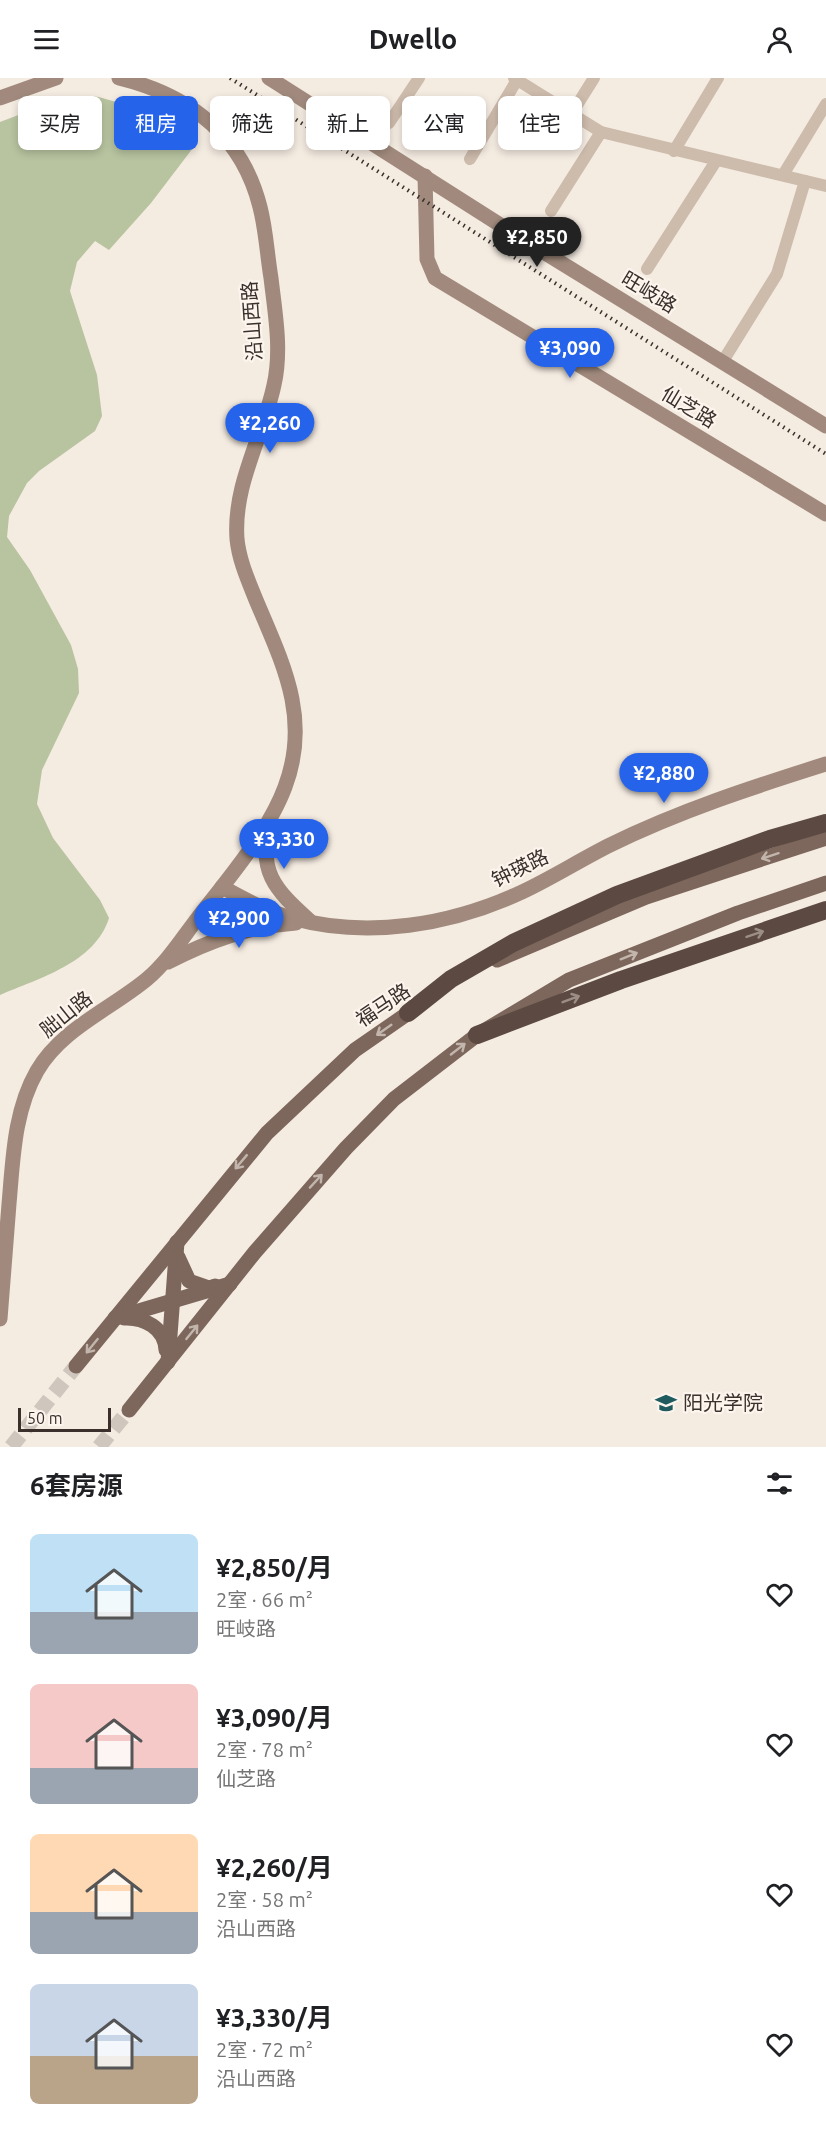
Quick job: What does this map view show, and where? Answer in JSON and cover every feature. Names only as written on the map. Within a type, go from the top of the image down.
[{"type":"highway","points":[[408,1013],[451,979],[486,958],[617,895],[770,839],[826,823]]},
{"type":"highway","points":[[477,1035],[621,980],[826,910]]},
{"type":"main road","name":"福马路","points":[[76,1366],[237,1167],[282,1118],[355,1050],[408,1013],[500,958],[646,897],[826,838]]},
{"type":"main road","points":[[129,1410],[303,1194],[394,1099],[477,1035],[569,980],[738,913],[826,883]]},
{"type":"main road","points":[[177,1242],[179,1263],[189,1281],[208,1288],[230,1284]]},
{"type":"main road","points":[[167,1362],[177,1242]]},
{"type":"main road","points":[[115,1318],[230,1284]]},
{"type":"main road","points":[[115,1318],[137,1317],[154,1326],[166,1341],[167,1362]]},
{"type":"street","points":[[0,98],[56,78]]},
{"type":"street","name":"沿山西路","points":[[119,78],[177,99],[208,119],[225,136],[244,164],[261,212],[275,307],[277,368],[271,396],[240,494],[237,526],[242,564],[282,663],[296,720],[296,740],[292,767],[274,810],[222,887]]},
{"type":"street","name":"旺岐路","points":[[269,78],[516,235],[826,426]]},
{"type":"street","points":[[390,122],[419,78]]},
{"type":"street","points":[[582,97],[594,78]]},
{"type":"street","points":[[674,151],[718,78]]},
{"type":"street","points":[[470,159],[515,79],[544,96]]},
{"type":"street","points":[[783,175],[826,104]]},
{"type":"street","points":[[582,120],[600,132],[826,186]]},
{"type":"street","points":[[551,212],[600,132]]},
{"type":"street","points":[[647,269],[716,161]]},
{"type":"street","name":"仙芝路","points":[[425,176],[427,259],[430,272],[441,284],[826,514]]},
{"type":"street","points":[[723,361],[774,281],[805,181]]},
{"type":"street","name":"钟瑛路","points":[[222,887],[275,913],[312,923],[374,928],[412,925],[452,917],[522,892],[610,845],[667,820],[722,798],[826,764]]},
{"type":"street","points":[[274,810],[265,850],[269,878],[312,923]]},
{"type":"street","name":"胐山路","points":[[0,1319],[16,1128],[28,1089],[37,1070],[57,1045],[163,965],[222,887]]},
{"type":"street","points":[[163,965],[208,943],[247,929],[312,923]]},
{"type":"green space","points":[[102,98],[114,102],[114,150],[191,150],[151,203],[109,250],[95,241],[77,262],[70,291],[97,375],[102,416],[95,431],[39,471],[27,483],[9,516],[7,537],[30,570],[71,645],[78,669],[79,693],[42,770],[37,804],[53,838],[100,900],[109,918],[102,934],[79,958],[48,975],[0,995],[0,122],[18,115],[18,150],[102,150]]},
{"type":"tunnel","points":[[11,1447],[76,1366]]},
{"type":"tunnel","points":[[99,1447],[129,1410]]},
{"type":"railway","points":[[230,78],[826,454]]},
{"type":"place","name":"阳光学院","points":[[666,1403]]}]
